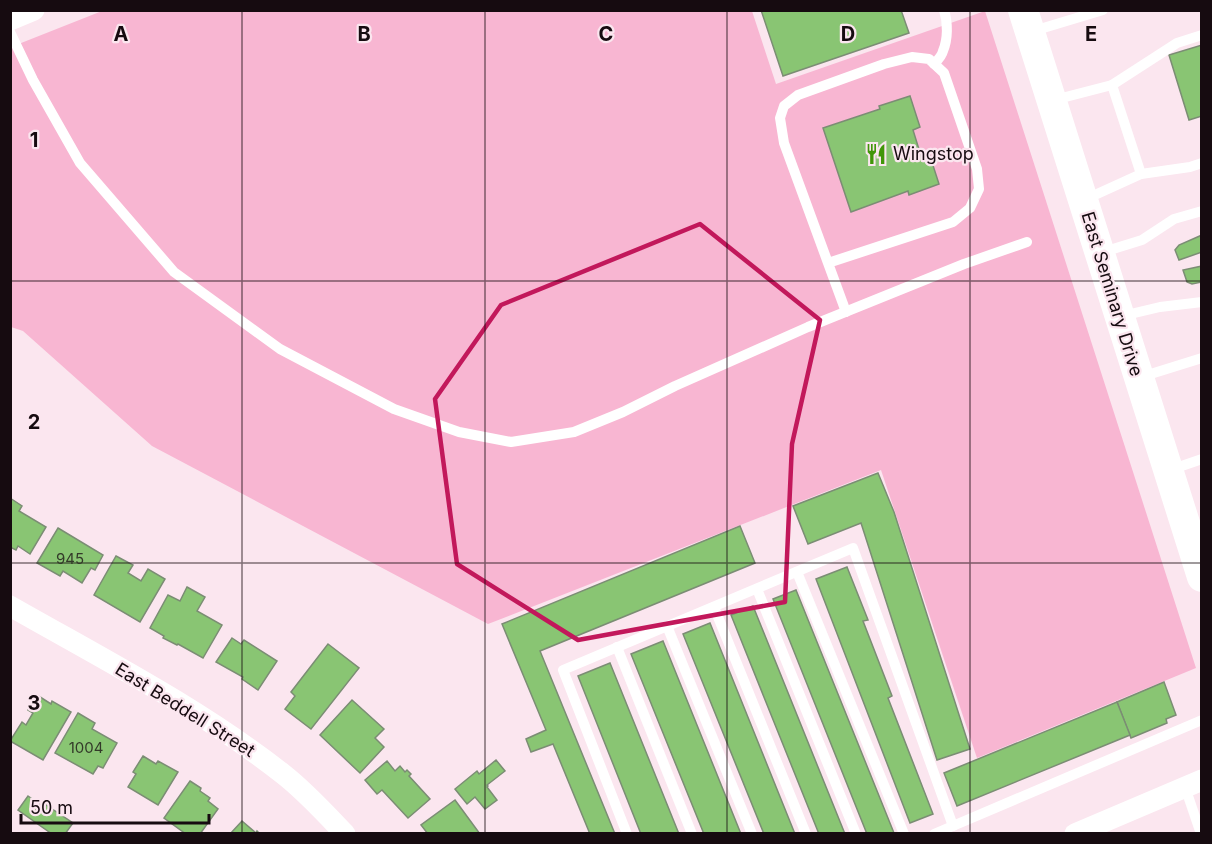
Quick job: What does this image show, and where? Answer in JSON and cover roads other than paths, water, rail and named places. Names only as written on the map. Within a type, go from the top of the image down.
[{"type":"main road","name":"East Seminary Drive","points":[[1027,21],[1202,578]]},
{"type":"street","points":[[10,20],[34,10]]},
{"type":"street","name":"East Beddell Street","points":[[10,606],[221,728],[284,774],[345,834]]},
{"type":"street","points":[[1075,834],[1193,783]]},
{"type":"lane","points":[[934,64],[943,54],[946,34],[944,10]]},
{"type":"lane","points":[[1027,21],[1103,10]]},
{"type":"lane","points":[[10,32],[33,80],[80,164],[174,272],[279,349],[394,410],[459,432],[511,442],[574,432],[846,312],[964,264],[1027,242]]},
{"type":"lane","points":[[1051,101],[1112,85],[1177,43],[1202,36]]},
{"type":"lane","points":[[828,263],[952,222],[970,208],[979,189],[978,169],[944,73],[929,59],[912,57],[884,64],[798,95],[784,106],[780,118],[784,143],[828,263],[846,312]]},
{"type":"lane","points":[[1112,85],[1141,174]]},
{"type":"lane","points":[[1083,200],[1141,174],[1190,167],[1202,163]]},
{"type":"lane","points":[[1100,254],[1142,240],[1174,219],[1202,211]]},
{"type":"lane","points":[[1119,317],[1160,307],[1202,302]]},
{"type":"lane","points":[[1138,378],[1202,358]]},
{"type":"lane","points":[[1168,470],[1202,459]]},
{"type":"lane","points":[[627,834],[563,670],[853,548],[953,826]]},
{"type":"lane","points":[[796,572],[904,834]]},
{"type":"lane","points":[[757,589],[856,834]]},
{"type":"lane","points":[[714,606],[806,834]]},
{"type":"lane","points":[[667,626],[752,834]]},
{"type":"lane","points":[[617,647],[692,834]]},
{"type":"lane","points":[[934,834],[1202,720]]},
{"type":"lane","points":[[1193,783],[1201,834]]},
{"type":"place","name":"Wingstop","points":[[876,154]]}]
